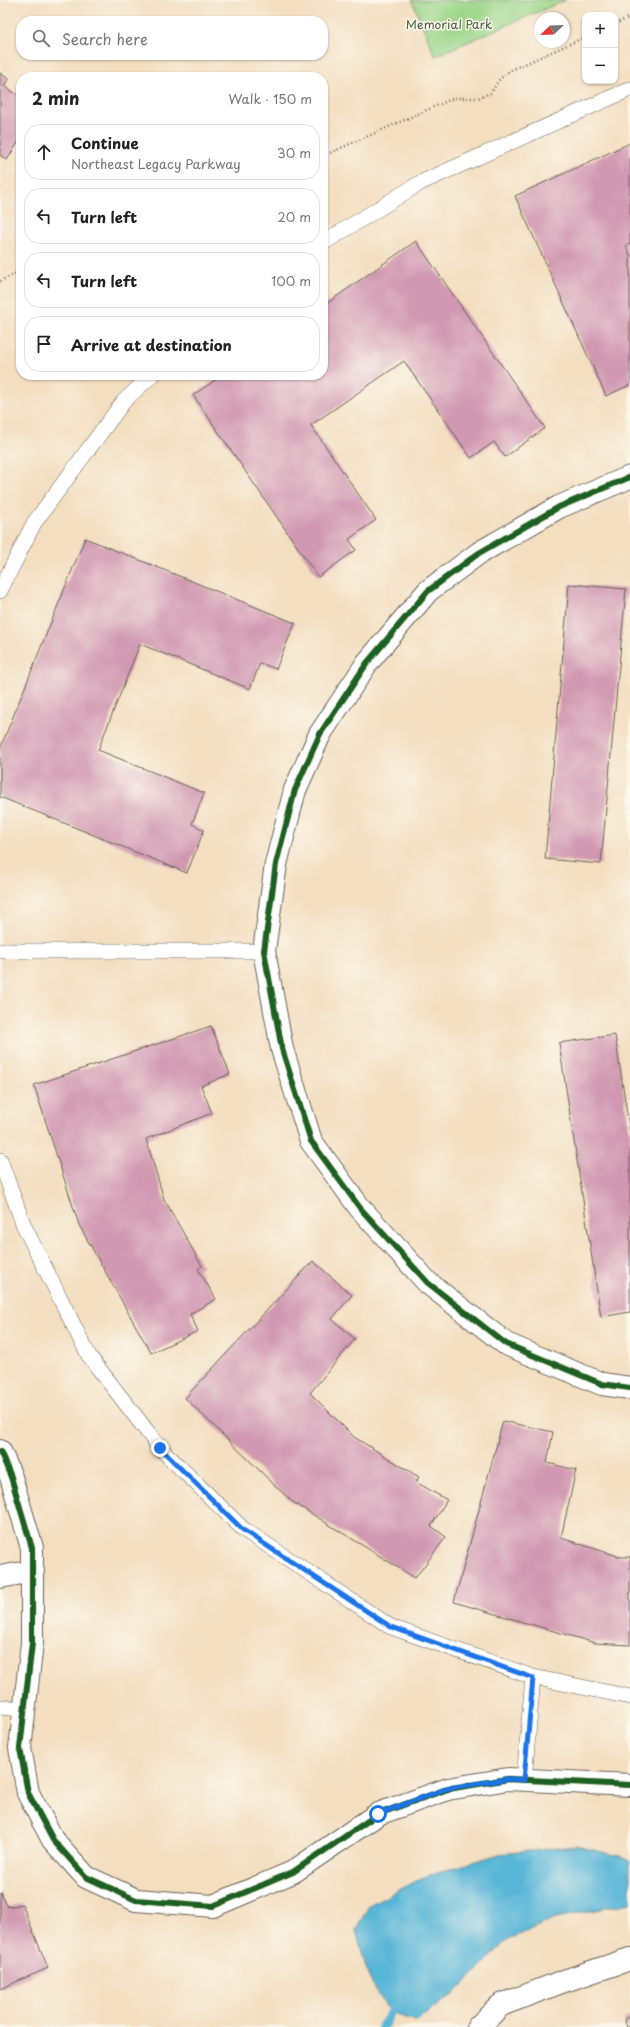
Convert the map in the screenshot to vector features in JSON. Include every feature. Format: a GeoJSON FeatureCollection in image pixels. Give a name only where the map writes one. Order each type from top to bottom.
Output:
{"type":"FeatureCollection","features":[{"type":"Feature","properties":{"kind":"street"},"geometry":{"type":"LineString","coordinates":[[630,477],[559,507],[479,553],[428,591],[368,662],[320,734],[295,790],[276,864],[264,951],[282,1050],[311,1141],[360,1208],[428,1283],[506,1344],[602,1384],[630,1388]]}},
{"type":"Feature","properties":{"kind":"street"},"geometry":{"type":"LineString","coordinates":[[0,1451],[11,1476],[32,1548],[32,1643],[23,1709],[20,1748],[28,1793],[52,1840],[86,1878],[136,1900],[213,1906],[293,1872],[378,1814],[448,1788],[508,1779],[630,1785]]}},
{"type":"Feature","properties":{"kind":"street"},"geometry":{"type":"LineString","coordinates":[[0,1577],[32,1571]]}},
{"type":"Feature","properties":{"kind":"street"},"geometry":{"type":"LineString","coordinates":[[478,2027],[501,2005],[564,1981],[630,1960]]}},
{"type":"Feature","properties":{"kind":"lane"},"geometry":{"type":"LineString","coordinates":[[328,240],[420,183],[630,89]]}},
{"type":"Feature","properties":{"kind":"lane"},"geometry":{"type":"LineString","coordinates":[[0,591],[34,523],[124,401],[147,380]]}},
{"type":"Feature","properties":{"kind":"lane"},"geometry":{"type":"LineString","coordinates":[[0,951],[264,951]]}},
{"type":"Feature","properties":{"kind":"lane"},"geometry":{"type":"LineString","coordinates":[[0,1160],[24,1226],[88,1356],[160,1448],[243,1530],[391,1627],[533,1678],[630,1697]]}},
{"type":"Feature","properties":{"kind":"lane"},"geometry":{"type":"LineString","coordinates":[[524,1780],[533,1678]]}},
{"type":"Feature","properties":{"kind":"lane"},"geometry":{"type":"LineString","coordinates":[[0,1707],[23,1709]]}},
{"type":"Feature","properties":{"kind":"path"},"geometry":{"type":"LineString","coordinates":[[618,23],[630,17]]}},
{"type":"Feature","properties":{"kind":"path"},"geometry":{"type":"LineString","coordinates":[[328,154],[454,98],[478,98],[491,93],[498,80],[509,71],[582,38]]}},
{"type":"Feature","properties":{"kind":"path"},"geometry":{"type":"LineString","coordinates":[[0,281],[16,274]]}},
{"type":"Feature","properties":{"kind":"green space","name":"Memorial Park"},"geometry":{"type":"Polygon","coordinates":[[[412,0],[566,0],[538,12],[534,12],[534,14],[435,56],[412,0]]]}},
{"type":"Feature","properties":{"kind":"water"},"geometry":{"type":"Polygon","coordinates":[[[577,1846],[619,1856],[630,1861],[630,1903],[556,1918],[509,1939],[455,1993],[416,2021],[390,2013],[369,1978],[356,1930],[369,1906],[421,1878],[499,1854],[577,1846]]]}},
{"type":"Feature","properties":{"kind":"building"},"geometry":{"type":"Polygon","coordinates":[[[0,73],[9,79],[4,86],[16,94],[16,146],[7,160],[0,155],[0,73]]]}},
{"type":"Feature","properties":{"kind":"building"},"geometry":{"type":"Polygon","coordinates":[[[630,143],[630,244],[626,246],[630,255],[630,385],[606,396],[515,196],[630,143]]]}},
{"type":"Feature","properties":{"kind":"building"},"geometry":{"type":"Polygon","coordinates":[[[416,241],[545,428],[505,457],[494,442],[471,458],[404,361],[311,425],[376,520],[349,539],[356,550],[318,577],[193,395],[216,380],[328,380],[328,303],[416,241]]]}},
{"type":"Feature","properties":{"kind":"building"},"geometry":{"type":"Polygon","coordinates":[[[85,538],[295,623],[276,669],[260,663],[250,689],[140,644],[98,750],[204,793],[192,824],[204,830],[187,873],[0,797],[0,749],[85,538]]]}},
{"type":"Feature","properties":{"kind":"building"},"geometry":{"type":"Polygon","coordinates":[[[569,584],[626,589],[601,864],[545,859],[569,584]]]}},
{"type":"Feature","properties":{"kind":"building"},"geometry":{"type":"Polygon","coordinates":[[[211,1026],[230,1074],[201,1086],[212,1113],[146,1139],[164,1199],[202,1266],[198,1269],[216,1299],[190,1314],[198,1331],[151,1353],[79,1225],[34,1085],[211,1026]]]}},
{"type":"Feature","properties":{"kind":"building"},"geometry":{"type":"Polygon","coordinates":[[[615,1035],[630,1133],[630,1312],[601,1317],[559,1043],[615,1035]]]}},
{"type":"Feature","properties":{"kind":"building"},"geometry":{"type":"Polygon","coordinates":[[[313,1261],[352,1295],[332,1319],[355,1339],[310,1393],[354,1437],[419,1477],[416,1482],[447,1500],[431,1526],[446,1537],[415,1578],[291,1501],[185,1398],[313,1261]]]}},
{"type":"Feature","properties":{"kind":"building"},"geometry":{"type":"Polygon","coordinates":[[[503,1421],[553,1432],[547,1463],[576,1470],[561,1538],[621,1557],[630,1557],[630,1645],[595,1643],[454,1602],[503,1421]]]}},
{"type":"Feature","properties":{"kind":"building"},"geometry":{"type":"Polygon","coordinates":[[[0,1892],[8,1907],[22,1904],[48,1968],[0,1989],[0,1892]]]}},
{"type":"Feature","properties":{"kind":"building"},"geometry":{"type":"Polygon","coordinates":[[[630,2016],[630,2027],[627,2027],[624,2019],[630,2016]]]}},
{"type":"Feature","properties":{"kind":"waterway"},"geometry":{"type":"LineString","coordinates":[[382,2027],[390,2013]]}},
{"type":"Feature","properties":{"kind":"cycle path"},"geometry":{"type":"LineString","coordinates":[[630,477],[559,507],[479,553],[428,591],[367,663],[320,734],[295,790],[276,864],[264,951],[282,1049],[311,1141],[360,1208],[428,1283],[506,1344],[602,1384],[630,1388]]}},
{"type":"Feature","properties":{"kind":"cycle path"},"geometry":{"type":"LineString","coordinates":[[0,1451],[11,1477],[32,1548],[32,1643],[20,1748],[28,1793],[53,1840],[86,1877],[136,1900],[213,1906],[293,1872],[378,1814],[448,1789],[508,1779],[630,1785]]}},
{"type":"Feature","properties":{"kind":"route"},"geometry":{"type":"LineString","coordinates":[[160,1448],[243,1530],[391,1627],[533,1678],[524,1780],[508,1779],[448,1788],[378,1814]]}}]}
